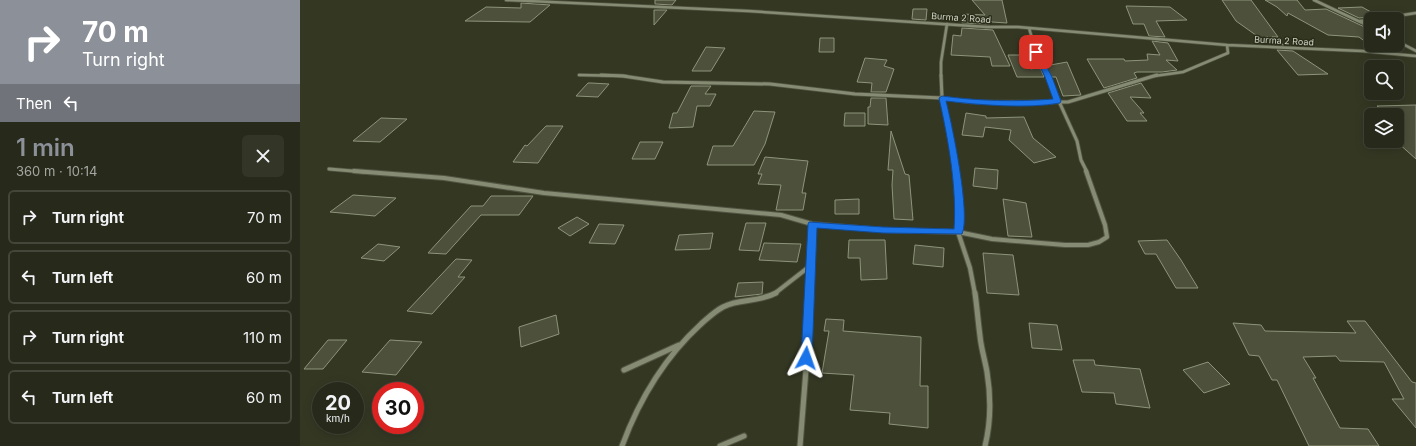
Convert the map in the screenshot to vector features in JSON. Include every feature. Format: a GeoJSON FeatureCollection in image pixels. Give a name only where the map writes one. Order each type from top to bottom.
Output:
{"type":"FeatureCollection","features":[{"type":"Feature","properties":{"kind":"street","name":"Burma 2 Road"},"geometry":{"type":"LineString","coordinates":[[506,0],[694,8],[854,18],[889,22],[1029,28],[1123,34],[1227,45],[1362,51],[1416,56]]}},
{"type":"Feature","properties":{"kind":"street"},"geometry":{"type":"LineString","coordinates":[[1314,0],[1364,23]]}},
{"type":"Feature","properties":{"kind":"street"},"geometry":{"type":"LineString","coordinates":[[1404,15],[1416,13]]}},
{"type":"Feature","properties":{"kind":"street"},"geometry":{"type":"LineString","coordinates":[[1360,21],[1364,21]]}},
{"type":"Feature","properties":{"kind":"street"},"geometry":{"type":"LineString","coordinates":[[947,24],[941,62],[942,98],[948,124],[960,207],[958,232],[970,268],[979,315],[980,336],[987,374],[990,408],[989,430],[985,446]]}},
{"type":"Feature","properties":{"kind":"street"},"geometry":{"type":"LineString","coordinates":[[329,169],[444,178],[544,193],[780,215],[812,224],[883,230],[958,232],[992,239],[1065,245],[1088,245],[1099,242],[1107,237],[1106,225],[1091,181],[1081,160],[1077,141],[1057,101],[1036,52],[1029,28]]}},
{"type":"Feature","properties":{"kind":"street"},"geometry":{"type":"LineString","coordinates":[[579,75],[623,76],[663,82],[770,84],[862,94],[942,98],[970,102],[1068,102],[1162,74],[1183,72],[1228,54],[1227,45]]}},
{"type":"Feature","properties":{"kind":"street"},"geometry":{"type":"LineString","coordinates":[[1404,45],[1416,51]]}},
{"type":"Feature","properties":{"kind":"street"},"geometry":{"type":"LineString","coordinates":[[800,446],[808,344],[812,224]]}},
{"type":"Feature","properties":{"kind":"street"},"geometry":{"type":"LineString","coordinates":[[622,446],[643,397],[679,345],[693,330],[724,305],[737,301],[762,299],[787,285],[810,266]]}},
{"type":"Feature","properties":{"kind":"street"},"geometry":{"type":"LineString","coordinates":[[624,370],[679,345]]}},
{"type":"Feature","properties":{"kind":"street"},"geometry":{"type":"LineString","coordinates":[[720,446],[744,436]]}},
{"type":"Feature","properties":{"kind":"building"},"geometry":{"type":"Polygon","coordinates":[[[655,0],[676,0],[672,5],[655,4],[655,0]]]}},
{"type":"Feature","properties":{"kind":"building"},"geometry":{"type":"Polygon","coordinates":[[[972,0],[1002,0],[1007,23],[992,22],[987,17],[990,24],[962,23],[962,14],[985,15],[972,0]]]}},
{"type":"Feature","properties":{"kind":"building"},"geometry":{"type":"Polygon","coordinates":[[[1222,0],[1251,0],[1278,37],[1272,37],[1284,45],[1273,44],[1268,37],[1260,38],[1236,21],[1222,0]]]}},
{"type":"Feature","properties":{"kind":"building"},"geometry":{"type":"Polygon","coordinates":[[[1265,0],[1297,0],[1305,10],[1326,9],[1364,27],[1364,41],[1359,37],[1328,35],[1288,13],[1287,16],[1277,7],[1265,0]]]}},
{"type":"Feature","properties":{"kind":"building"},"geometry":{"type":"Polygon","coordinates":[[[521,3],[550,5],[530,22],[465,21],[486,7],[521,8],[521,3]]]}},
{"type":"Feature","properties":{"kind":"building"},"geometry":{"type":"Polygon","coordinates":[[[1126,6],[1170,7],[1187,20],[1156,21],[1165,37],[1149,36],[1144,24],[1133,24],[1126,6]]]}},
{"type":"Feature","properties":{"kind":"building"},"geometry":{"type":"Polygon","coordinates":[[[1362,7],[1371,12],[1364,12],[1364,18],[1359,18],[1338,8],[1362,7]]]}},
{"type":"Feature","properties":{"kind":"building"},"geometry":{"type":"Polygon","coordinates":[[[913,9],[927,9],[926,20],[912,19],[913,9]]]}},
{"type":"Feature","properties":{"kind":"building"},"geometry":{"type":"Polygon","coordinates":[[[654,10],[667,10],[654,25],[654,10]]]}},
{"type":"Feature","properties":{"kind":"building"},"geometry":{"type":"Polygon","coordinates":[[[962,28],[993,30],[1010,66],[992,66],[990,57],[951,55],[953,35],[961,36],[962,28]]]}},
{"type":"Feature","properties":{"kind":"building"},"geometry":{"type":"Polygon","coordinates":[[[820,38],[834,38],[834,52],[819,52],[820,38]]]}},
{"type":"Feature","properties":{"kind":"building"},"geometry":{"type":"Polygon","coordinates":[[[1152,41],[1168,43],[1178,61],[1166,60],[1177,70],[1162,72],[1137,72],[1134,73],[1137,78],[1104,88],[1087,59],[1124,59],[1125,61],[1148,60],[1147,54],[1160,55],[1152,41]]]}},
{"type":"Feature","properties":{"kind":"building"},"geometry":{"type":"Polygon","coordinates":[[[706,47],[725,48],[711,71],[692,71],[706,47]]]}},
{"type":"Feature","properties":{"kind":"building"},"geometry":{"type":"Polygon","coordinates":[[[1277,50],[1293,51],[1328,74],[1298,75],[1277,50]]]}},
{"type":"Feature","properties":{"kind":"building"},"geometry":{"type":"Polygon","coordinates":[[[1008,55],[1028,55],[1031,69],[1040,67],[1044,77],[1017,77],[1008,55]]]}},
{"type":"Feature","properties":{"kind":"building"},"geometry":{"type":"Polygon","coordinates":[[[865,58],[887,60],[884,66],[894,69],[886,92],[871,92],[872,83],[857,82],[865,58]]]}},
{"type":"Feature","properties":{"kind":"building"},"geometry":{"type":"Polygon","coordinates":[[[1067,62],[1081,95],[1063,96],[1056,77],[1051,77],[1045,66],[1067,62]]]}},
{"type":"Feature","properties":{"kind":"building"},"geometry":{"type":"Polygon","coordinates":[[[588,83],[609,84],[598,97],[576,96],[588,83]]]}},
{"type":"Feature","properties":{"kind":"building"},"geometry":{"type":"Polygon","coordinates":[[[1141,83],[1151,98],[1130,97],[1144,113],[1140,113],[1147,121],[1127,121],[1108,93],[1141,83]]]}},
{"type":"Feature","properties":{"kind":"building"},"geometry":{"type":"Polygon","coordinates":[[[691,86],[711,86],[705,94],[716,94],[710,106],[697,106],[693,127],[669,128],[673,113],[677,113],[691,86]]]}},
{"type":"Feature","properties":{"kind":"building"},"geometry":{"type":"Polygon","coordinates":[[[871,98],[886,98],[888,125],[868,124],[868,107],[870,107],[871,98]]]}},
{"type":"Feature","properties":{"kind":"building"},"geometry":{"type":"Polygon","coordinates":[[[1416,105],[1416,159],[1404,148],[1404,108],[1380,108],[1377,106],[1416,105]]]}},
{"type":"Feature","properties":{"kind":"building"},"geometry":{"type":"Polygon","coordinates":[[[754,111],[775,112],[765,144],[754,165],[707,165],[713,146],[733,146],[754,111]]]}},
{"type":"Feature","properties":{"kind":"building"},"geometry":{"type":"Polygon","coordinates":[[[845,113],[865,113],[865,126],[844,126],[845,113]]]}},
{"type":"Feature","properties":{"kind":"building"},"geometry":{"type":"Polygon","coordinates":[[[966,113],[986,116],[986,118],[1024,117],[1033,138],[1056,157],[1034,163],[1009,140],[1011,130],[985,127],[983,137],[962,135],[966,113]]]}},
{"type":"Feature","properties":{"kind":"building"},"geometry":{"type":"Polygon","coordinates":[[[381,118],[407,119],[380,142],[353,141],[381,118]]]}},
{"type":"Feature","properties":{"kind":"building"},"geometry":{"type":"Polygon","coordinates":[[[546,126],[563,126],[538,163],[513,162],[525,145],[527,146],[546,126]]]}},
{"type":"Feature","properties":{"kind":"building"},"geometry":{"type":"Polygon","coordinates":[[[891,131],[905,174],[909,175],[913,220],[894,219],[892,185],[893,170],[888,170],[891,131]]]}},
{"type":"Feature","properties":{"kind":"building"},"geometry":{"type":"Polygon","coordinates":[[[640,142],[663,142],[655,159],[632,159],[640,142]]]}},
{"type":"Feature","properties":{"kind":"building"},"geometry":{"type":"Polygon","coordinates":[[[765,157],[808,161],[802,193],[806,193],[803,210],[776,210],[781,185],[758,184],[762,174],[758,174],[765,157]]]}},
{"type":"Feature","properties":{"kind":"building"},"geometry":{"type":"Polygon","coordinates":[[[975,168],[998,170],[997,189],[973,186],[975,168]]]}},
{"type":"Feature","properties":{"kind":"building"},"geometry":{"type":"Polygon","coordinates":[[[353,195],[396,198],[375,216],[330,212],[353,195]]]}},
{"type":"Feature","properties":{"kind":"building"},"geometry":{"type":"Polygon","coordinates":[[[491,196],[533,196],[519,215],[481,215],[446,254],[428,253],[471,206],[483,206],[491,196]]]}},
{"type":"Feature","properties":{"kind":"building"},"geometry":{"type":"Polygon","coordinates":[[[859,199],[859,214],[835,214],[835,200],[859,199]]]}},
{"type":"Feature","properties":{"kind":"building"},"geometry":{"type":"Polygon","coordinates":[[[1003,199],[1026,203],[1032,237],[1008,236],[1003,199]]]}},
{"type":"Feature","properties":{"kind":"building"},"geometry":{"type":"Polygon","coordinates":[[[577,217],[589,224],[570,236],[558,228],[577,217]]]}},
{"type":"Feature","properties":{"kind":"building"},"geometry":{"type":"Polygon","coordinates":[[[746,223],[766,223],[759,251],[739,250],[746,223]]]}},
{"type":"Feature","properties":{"kind":"building"},"geometry":{"type":"Polygon","coordinates":[[[599,224],[624,225],[615,244],[589,243],[599,224]]]}},
{"type":"Feature","properties":{"kind":"building"},"geometry":{"type":"Polygon","coordinates":[[[713,233],[710,249],[675,250],[679,235],[713,233]]]}},
{"type":"Feature","properties":{"kind":"building"},"geometry":{"type":"Polygon","coordinates":[[[849,240],[885,240],[887,279],[861,280],[860,258],[848,258],[849,240]]]}},
{"type":"Feature","properties":{"kind":"building"},"geometry":{"type":"Polygon","coordinates":[[[1167,240],[1198,288],[1176,288],[1156,254],[1145,254],[1138,241],[1167,240]]]}},
{"type":"Feature","properties":{"kind":"building"},"geometry":{"type":"Polygon","coordinates":[[[764,243],[801,244],[797,262],[759,260],[764,243]]]}},
{"type":"Feature","properties":{"kind":"building"},"geometry":{"type":"Polygon","coordinates":[[[378,244],[400,247],[384,261],[361,258],[378,244]]]}},
{"type":"Feature","properties":{"kind":"building"},"geometry":{"type":"Polygon","coordinates":[[[915,245],[944,248],[943,267],[913,264],[915,245]]]}},
{"type":"Feature","properties":{"kind":"building"},"geometry":{"type":"Polygon","coordinates":[[[983,253],[1013,255],[1019,295],[987,293],[983,253]]]}},
{"type":"Feature","properties":{"kind":"building"},"geometry":{"type":"Polygon","coordinates":[[[456,259],[472,260],[458,277],[465,277],[432,314],[407,311],[456,259]]]}},
{"type":"Feature","properties":{"kind":"building"},"geometry":{"type":"Polygon","coordinates":[[[763,282],[762,294],[735,297],[738,283],[763,282]]]}},
{"type":"Feature","properties":{"kind":"building"},"geometry":{"type":"Polygon","coordinates":[[[556,315],[559,334],[521,347],[519,327],[556,315]]]}},
{"type":"Feature","properties":{"kind":"building"},"geometry":{"type":"Polygon","coordinates":[[[826,319],[844,320],[843,331],[921,337],[920,386],[928,386],[928,428],[889,424],[890,413],[850,410],[854,375],[822,373],[829,331],[824,331],[826,319]]]}},
{"type":"Feature","properties":{"kind":"building"},"geometry":{"type":"Polygon","coordinates":[[[1347,321],[1365,321],[1412,382],[1416,383],[1416,428],[1392,399],[1404,399],[1384,362],[1340,361],[1336,356],[1303,357],[1316,378],[1313,378],[1340,428],[1368,429],[1379,446],[1309,446],[1277,380],[1272,380],[1259,356],[1249,355],[1233,323],[1261,325],[1265,331],[1356,333],[1347,321]]]}},
{"type":"Feature","properties":{"kind":"building"},"geometry":{"type":"Polygon","coordinates":[[[1029,323],[1057,325],[1062,350],[1032,348],[1029,323]]]}},
{"type":"Feature","properties":{"kind":"building"},"geometry":{"type":"Polygon","coordinates":[[[328,340],[347,340],[323,369],[304,369],[328,340]]]}},
{"type":"Feature","properties":{"kind":"building"},"geometry":{"type":"Polygon","coordinates":[[[390,340],[422,342],[396,375],[362,372],[390,340]]]}},
{"type":"Feature","properties":{"kind":"building"},"geometry":{"type":"Polygon","coordinates":[[[1073,360],[1094,360],[1095,365],[1140,369],[1150,408],[1116,404],[1114,393],[1082,392],[1073,360]]]}},
{"type":"Feature","properties":{"kind":"building"},"geometry":{"type":"Polygon","coordinates":[[[1208,362],[1230,384],[1204,393],[1183,370],[1208,362]]]}},
{"type":"Feature","properties":{"kind":"route"},"geometry":{"type":"LineString","coordinates":[[806,358],[808,344],[812,224],[883,230],[958,232],[960,207],[948,124],[942,98],[970,102],[1025,103],[1057,101],[1036,52]]}}]}
